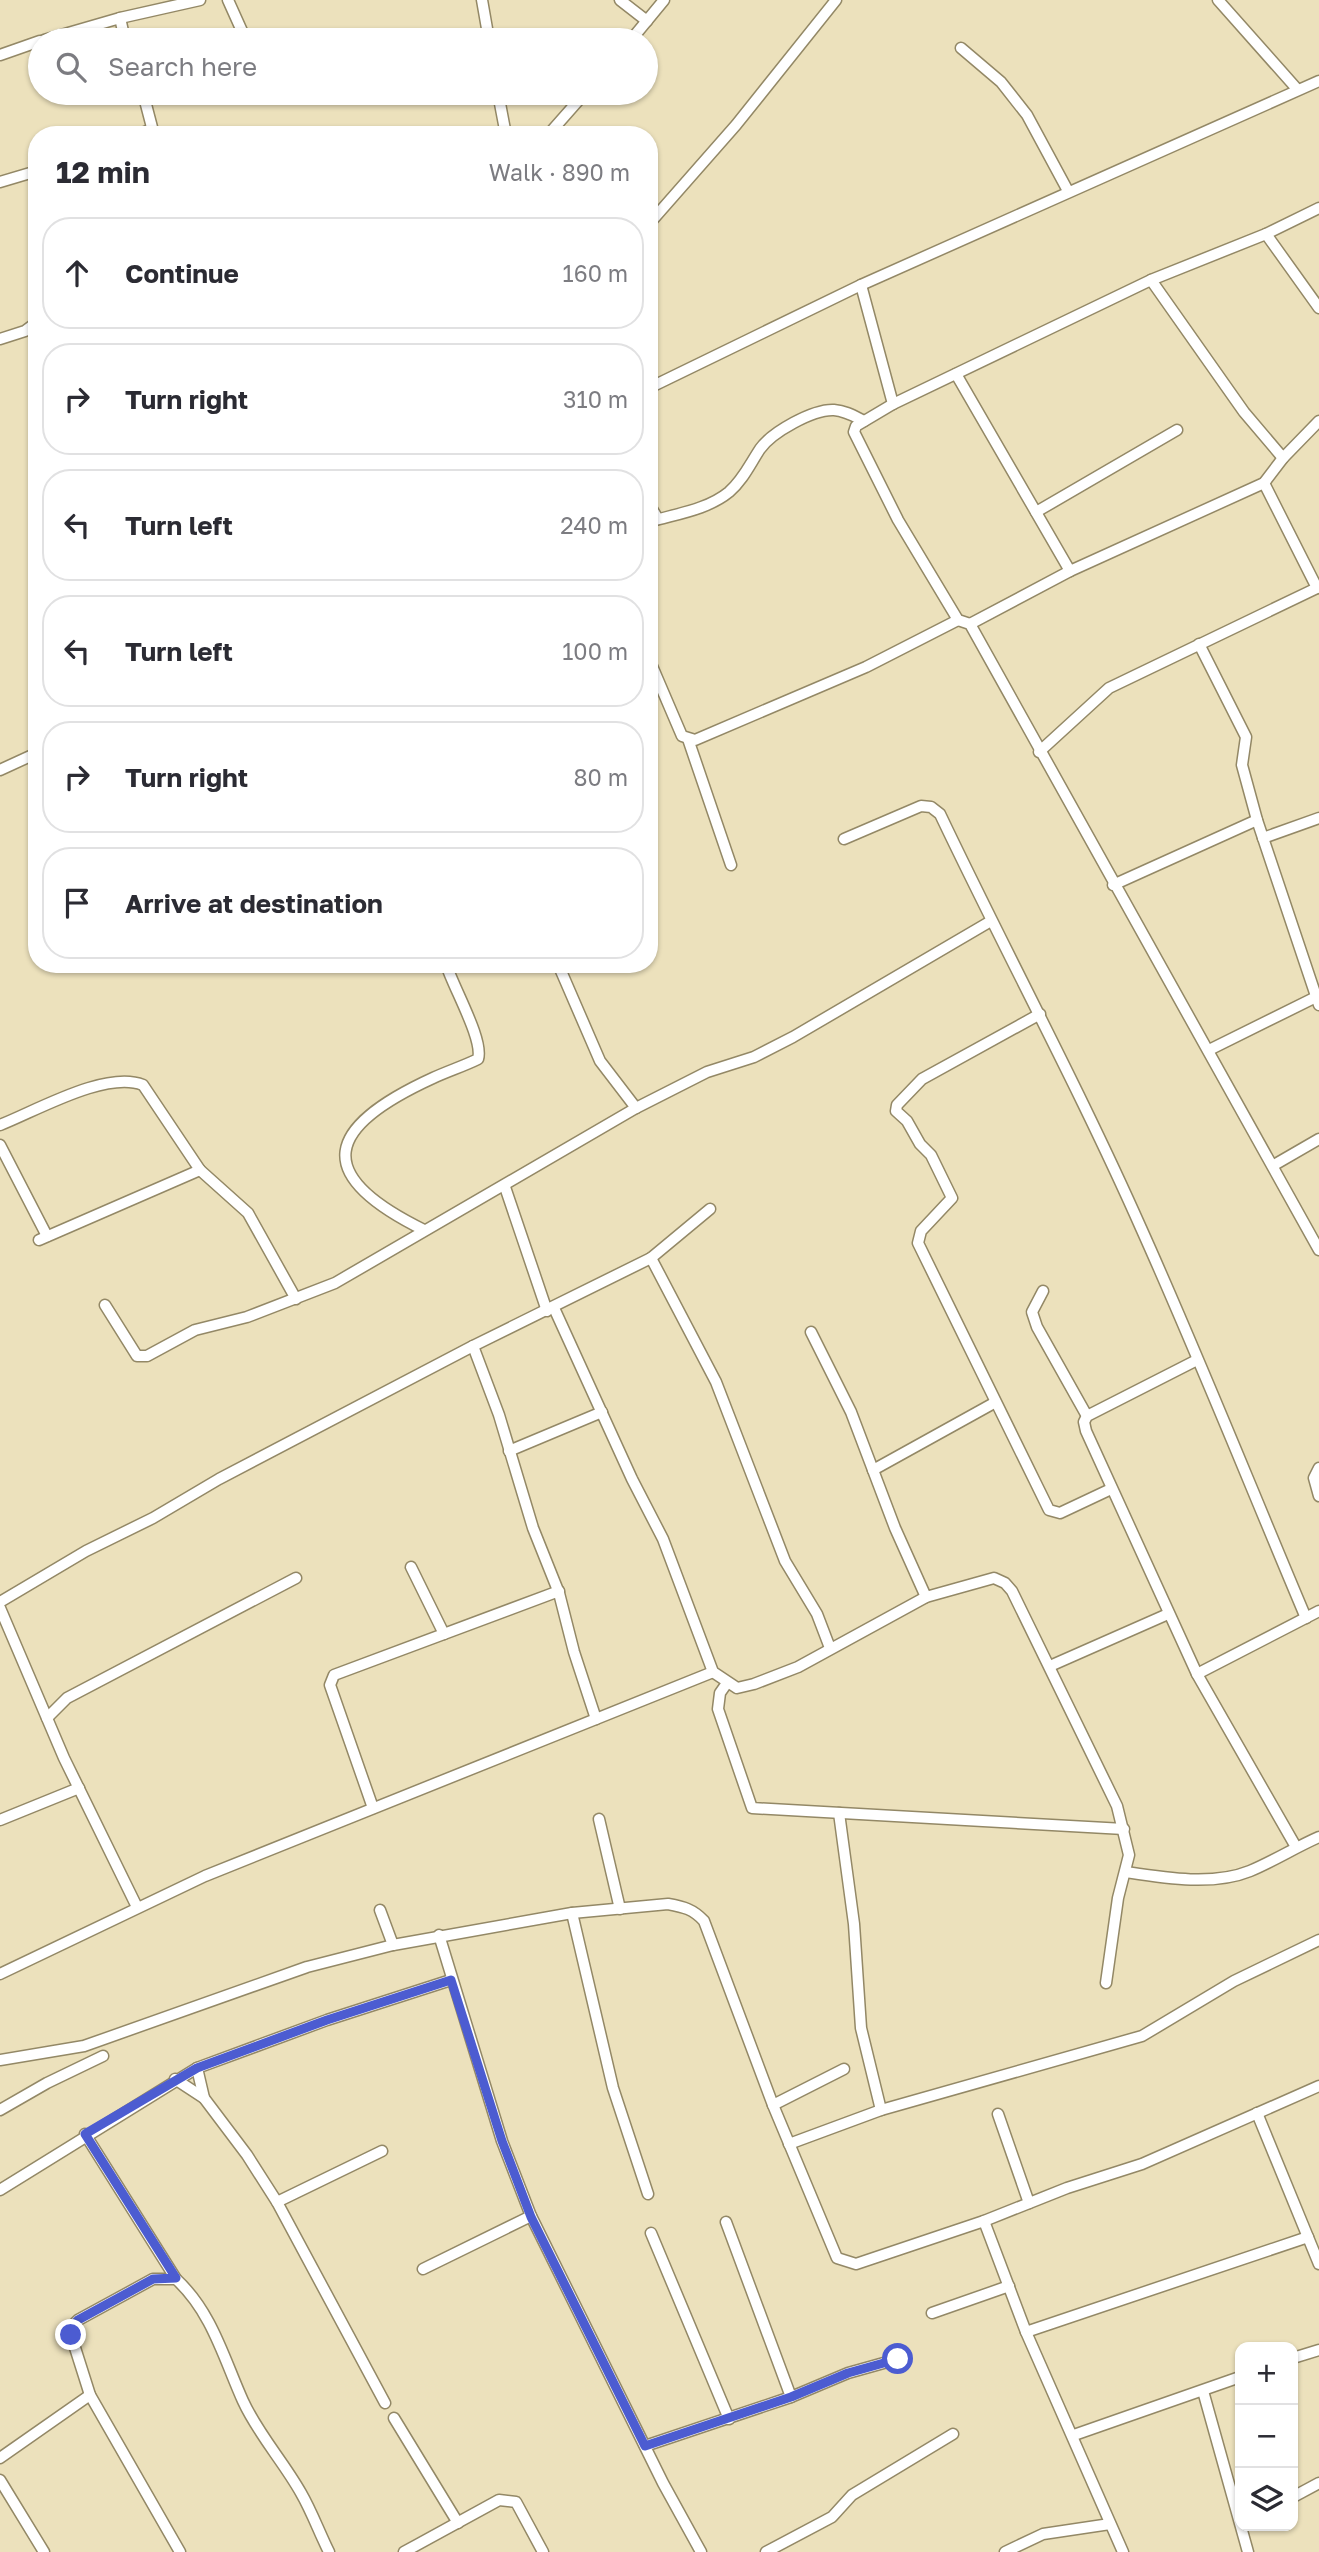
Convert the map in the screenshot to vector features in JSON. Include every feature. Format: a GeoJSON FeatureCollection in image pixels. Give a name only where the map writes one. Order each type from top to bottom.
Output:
{"type":"FeatureCollection","features":[{"type":"Feature","properties":{"kind":"street"},"geometry":{"type":"LineString","coordinates":[[86,28],[200,0]]}},
{"type":"Feature","properties":{"kind":"street"},"geometry":{"type":"LineString","coordinates":[[228,0],[241,28]]}},
{"type":"Feature","properties":{"kind":"street"},"geometry":{"type":"LineString","coordinates":[[482,0],[487,28]]}},
{"type":"Feature","properties":{"kind":"street"},"geometry":{"type":"LineString","coordinates":[[620,0],[647,21]]}},
{"type":"Feature","properties":{"kind":"street"},"geometry":{"type":"LineString","coordinates":[[641,28],[664,0]]}},
{"type":"Feature","properties":{"kind":"street"},"geometry":{"type":"LineString","coordinates":[[658,214],[736,125],[836,0]]}},
{"type":"Feature","properties":{"kind":"street"},"geometry":{"type":"LineString","coordinates":[[1218,0],[1297,89]]}},
{"type":"Feature","properties":{"kind":"street"},"geometry":{"type":"LineString","coordinates":[[120,18],[122,28]]}},
{"type":"Feature","properties":{"kind":"street"},"geometry":{"type":"LineString","coordinates":[[0,55],[28,46]]}},
{"type":"Feature","properties":{"kind":"street"},"geometry":{"type":"LineString","coordinates":[[961,48],[1002,82],[1027,114],[1068,191]]}},
{"type":"Feature","properties":{"kind":"street"},"geometry":{"type":"LineString","coordinates":[[658,384],[861,285],[1319,81]]}},
{"type":"Feature","properties":{"kind":"street"},"geometry":{"type":"LineString","coordinates":[[145,105],[151,126]]}},
{"type":"Feature","properties":{"kind":"street"},"geometry":{"type":"LineString","coordinates":[[500,105],[504,126]]}},
{"type":"Feature","properties":{"kind":"street"},"geometry":{"type":"LineString","coordinates":[[556,126],[574,105]]}},
{"type":"Feature","properties":{"kind":"street"},"geometry":{"type":"LineString","coordinates":[[0,182],[28,174]]}},
{"type":"Feature","properties":{"kind":"street"},"geometry":{"type":"LineString","coordinates":[[1319,208],[1266,234],[1151,280],[893,404],[856,426],[856,439],[898,520],[958,620],[971,624],[1039,752],[1209,1049],[1319,1250]]}},
{"type":"Feature","properties":{"kind":"street"},"geometry":{"type":"LineString","coordinates":[[1266,234],[1319,308]]}},
{"type":"Feature","properties":{"kind":"street"},"geometry":{"type":"LineString","coordinates":[[1151,280],[1244,412],[1283,458]]}},
{"type":"Feature","properties":{"kind":"street"},"geometry":{"type":"LineString","coordinates":[[861,285],[893,404]]}},
{"type":"Feature","properties":{"kind":"street"},"geometry":{"type":"LineString","coordinates":[[0,340],[28,329]]}},
{"type":"Feature","properties":{"kind":"street"},"geometry":{"type":"LineString","coordinates":[[956,374],[1070,571]]}},
{"type":"Feature","properties":{"kind":"street"},"geometry":{"type":"LineString","coordinates":[[658,520],[705,506],[729,492],[747,472],[761,448],[786,427],[830,410],[845,411],[864,421]]}},
{"type":"Feature","properties":{"kind":"street"},"geometry":{"type":"LineString","coordinates":[[971,624],[1070,571],[1264,483],[1283,458],[1319,421]]}},
{"type":"Feature","properties":{"kind":"street"},"geometry":{"type":"LineString","coordinates":[[1036,512],[1177,430]]}},
{"type":"Feature","properties":{"kind":"street"},"geometry":{"type":"LineString","coordinates":[[1039,752],[1109,688],[1318,588],[1264,483]]}},
{"type":"Feature","properties":{"kind":"street"},"geometry":{"type":"LineString","coordinates":[[658,680],[682,736],[695,740],[866,667],[958,620]]}},
{"type":"Feature","properties":{"kind":"street"},"geometry":{"type":"LineString","coordinates":[[1199,644],[1243,729],[1246,744],[1242,765],[1257,820],[1317,1001],[1209,1049]]}},
{"type":"Feature","properties":{"kind":"street"},"geometry":{"type":"LineString","coordinates":[[688,740],[731,865]]}},
{"type":"Feature","properties":{"kind":"street"},"geometry":{"type":"LineString","coordinates":[[0,771],[28,757]]}},
{"type":"Feature","properties":{"kind":"street"},"geometry":{"type":"LineString","coordinates":[[844,839],[921,806],[931,807],[940,814],[991,921],[1040,1014],[1141,1228],[1306,1618]]}},
{"type":"Feature","properties":{"kind":"street"},"geometry":{"type":"LineString","coordinates":[[1263,838],[1319,818]]}},
{"type":"Feature","properties":{"kind":"street"},"geometry":{"type":"LineString","coordinates":[[1113,885],[1257,820]]}},
{"type":"Feature","properties":{"kind":"street"},"geometry":{"type":"LineString","coordinates":[[105,1305],[137,1356],[147,1356],[195,1330],[247,1317],[335,1283],[636,1108],[707,1072],[754,1057],[793,1037],[991,921]]}},
{"type":"Feature","properties":{"kind":"street"},"geometry":{"type":"LineString","coordinates":[[424,1230],[373,1202],[355,1183],[345,1167],[345,1152],[352,1132],[387,1102],[478,1059],[479,1043],[453,990],[448,973]]}},
{"type":"Feature","properties":{"kind":"street"},"geometry":{"type":"LineString","coordinates":[[562,973],[600,1061],[636,1108]]}},
{"type":"Feature","properties":{"kind":"street"},"geometry":{"type":"LineString","coordinates":[[1040,1014],[922,1079],[897,1105],[896,1111],[907,1121],[920,1144],[931,1155],[951,1198],[921,1231],[918,1243],[994,1403],[1052,1513],[1060,1513],[1111,1489]]}},
{"type":"Feature","properties":{"kind":"street"},"geometry":{"type":"LineString","coordinates":[[0,1125],[88,1089],[132,1080],[142,1085],[200,1170],[248,1213],[296,1299]]}},
{"type":"Feature","properties":{"kind":"street"},"geometry":{"type":"LineString","coordinates":[[1274,1166],[1319,1139]]}},
{"type":"Feature","properties":{"kind":"street"},"geometry":{"type":"LineString","coordinates":[[0,1145],[43,1238],[200,1170]]}},
{"type":"Feature","properties":{"kind":"street"},"geometry":{"type":"LineString","coordinates":[[505,1186],[550,1309],[663,1539],[694,1628],[713,1672],[737,1688],[754,1684],[798,1667],[926,1597],[976,1581],[994,1578],[1005,1583],[1050,1666],[1117,1806],[1124,1829],[1129,1855],[1118,1898],[1106,1983]]}},
{"type":"Feature","properties":{"kind":"street"},"geometry":{"type":"LineString","coordinates":[[137,1906],[47,1718],[0,1605],[86,1551],[153,1518],[219,1479],[474,1346],[652,1258],[710,1209]]}},
{"type":"Feature","properties":{"kind":"street"},"geometry":{"type":"LineString","coordinates":[[652,1258],[716,1382],[785,1561],[817,1614],[830,1648]]}},
{"type":"Feature","properties":{"kind":"street"},"geometry":{"type":"LineString","coordinates":[[1043,1291],[1032,1312],[1037,1327],[1087,1416]]}},
{"type":"Feature","properties":{"kind":"street"},"geometry":{"type":"LineString","coordinates":[[811,1332],[852,1412],[895,1528],[926,1597]]}},
{"type":"Feature","properties":{"kind":"street"},"geometry":{"type":"LineString","coordinates":[[474,1346],[533,1528],[559,1591],[596,1719]]}},
{"type":"Feature","properties":{"kind":"street"},"geometry":{"type":"LineString","coordinates":[[1197,1360],[1087,1416],[1084,1422],[1111,1489],[1197,1674],[1296,1847]]}},
{"type":"Feature","properties":{"kind":"street"},"geometry":{"type":"LineString","coordinates":[[873,1470],[994,1403]]}},
{"type":"Feature","properties":{"kind":"street"},"geometry":{"type":"LineString","coordinates":[[509,1451],[602,1412]]}},
{"type":"Feature","properties":{"kind":"street"},"geometry":{"type":"LineString","coordinates":[[1319,1468],[1314,1478],[1319,1496]]}},
{"type":"Feature","properties":{"kind":"street"},"geometry":{"type":"LineString","coordinates":[[411,1567],[444,1634]]}},
{"type":"Feature","properties":{"kind":"street"},"geometry":{"type":"LineString","coordinates":[[47,1718],[67,1698],[296,1578]]}},
{"type":"Feature","properties":{"kind":"street"},"geometry":{"type":"LineString","coordinates":[[373,1808],[330,1680],[334,1675],[559,1591]]}},
{"type":"Feature","properties":{"kind":"street"},"geometry":{"type":"LineString","coordinates":[[1197,1674],[1319,1611]]}},
{"type":"Feature","properties":{"kind":"street"},"geometry":{"type":"LineString","coordinates":[[1050,1666],[1168,1614]]}},
{"type":"Feature","properties":{"kind":"street"},"geometry":{"type":"LineString","coordinates":[[0,1974],[137,1906],[713,1672]]}},
{"type":"Feature","properties":{"kind":"street"},"geometry":{"type":"LineString","coordinates":[[727,1683],[720,1693],[718,1709],[751,1808],[1124,1829]]}},
{"type":"Feature","properties":{"kind":"street"},"geometry":{"type":"LineString","coordinates":[[0,1820],[79,1788]]}},
{"type":"Feature","properties":{"kind":"street"},"geometry":{"type":"LineString","coordinates":[[839,1813],[854,1924],[861,2028],[881,2110]]}},
{"type":"Feature","properties":{"kind":"street"},"geometry":{"type":"LineString","coordinates":[[599,1819],[620,1909]]}},
{"type":"Feature","properties":{"kind":"street"},"geometry":{"type":"LineString","coordinates":[[1126,1872],[1191,1879],[1231,1876],[1250,1871],[1319,1837]]}},
{"type":"Feature","properties":{"kind":"street"},"geometry":{"type":"LineString","coordinates":[[0,2060],[84,2046],[307,1966],[439,1935],[572,1913],[668,1904],[694,1910],[704,1921],[773,2105],[837,2258],[856,2264],[1142,2164],[1319,2086]]}},
{"type":"Feature","properties":{"kind":"street"},"geometry":{"type":"LineString","coordinates":[[380,1910],[393,1945]]}},
{"type":"Feature","properties":{"kind":"street"},"geometry":{"type":"LineString","coordinates":[[572,1913],[613,2088],[648,2194]]}},
{"type":"Feature","properties":{"kind":"street"},"geometry":{"type":"LineString","coordinates":[[439,1935],[502,2141],[531,2217],[701,2552]]}},
{"type":"Feature","properties":{"kind":"street"},"geometry":{"type":"LineString","coordinates":[[789,2144],[881,2110],[1142,2036],[1234,1981],[1319,1940]]}},
{"type":"Feature","properties":{"kind":"street"},"geometry":{"type":"LineString","coordinates":[[0,2189],[85,2134],[197,2068],[327,2020],[451,1980]]}},
{"type":"Feature","properties":{"kind":"street"},"geometry":{"type":"LineString","coordinates":[[0,2110],[103,2056]]}},
{"type":"Feature","properties":{"kind":"street"},"geometry":{"type":"LineString","coordinates":[[197,2068],[204,2098]]}},
{"type":"Feature","properties":{"kind":"street"},"geometry":{"type":"LineString","coordinates":[[773,2105],[844,2069]]}},
{"type":"Feature","properties":{"kind":"street"},"geometry":{"type":"LineString","coordinates":[[175,2079],[204,2098],[247,2155],[277,2202],[384,2403]]}},
{"type":"Feature","properties":{"kind":"street"},"geometry":{"type":"LineString","coordinates":[[1257,2113],[1319,2264]]}},
{"type":"Feature","properties":{"kind":"street"},"geometry":{"type":"LineString","coordinates":[[998,2114],[1029,2203]]}},
{"type":"Feature","properties":{"kind":"street"},"geometry":{"type":"LineString","coordinates":[[85,2134],[219,2341],[243,2400],[268,2445],[302,2494],[328,2552]]}},
{"type":"Feature","properties":{"kind":"street"},"geometry":{"type":"LineString","coordinates":[[277,2202],[382,2151]]}},
{"type":"Feature","properties":{"kind":"street"},"geometry":{"type":"LineString","coordinates":[[423,2269],[531,2217]]}},
{"type":"Feature","properties":{"kind":"street"},"geometry":{"type":"LineString","coordinates":[[984,2221],[1026,2332],[1074,2435],[1123,2552]]}},
{"type":"Feature","properties":{"kind":"street"},"geometry":{"type":"LineString","coordinates":[[726,2222],[791,2397]]}},
{"type":"Feature","properties":{"kind":"street"},"geometry":{"type":"LineString","coordinates":[[651,2233],[729,2419]]}},
{"type":"Feature","properties":{"kind":"street"},"geometry":{"type":"LineString","coordinates":[[1026,2332],[1308,2237]]}},
{"type":"Feature","properties":{"kind":"street"},"geometry":{"type":"LineString","coordinates":[[176,2278],[153,2279],[72,2326],[71,2335],[90,2395],[180,2552]]}},
{"type":"Feature","properties":{"kind":"street"},"geometry":{"type":"LineString","coordinates":[[932,2313],[1009,2287]]}},
{"type":"Feature","properties":{"kind":"street"},"geometry":{"type":"LineString","coordinates":[[1298,2356],[1319,2350]]}},
{"type":"Feature","properties":{"kind":"street"},"geometry":{"type":"LineString","coordinates":[[645,2446],[791,2397],[848,2373],[898,2359]]}},
{"type":"Feature","properties":{"kind":"street"},"geometry":{"type":"LineString","coordinates":[[1074,2435],[1235,2379]]}},
{"type":"Feature","properties":{"kind":"street"},"geometry":{"type":"LineString","coordinates":[[1203,2391],[1235,2506]]}},
{"type":"Feature","properties":{"kind":"street"},"geometry":{"type":"LineString","coordinates":[[0,2458],[90,2395]]}},
{"type":"Feature","properties":{"kind":"street"},"geometry":{"type":"LineString","coordinates":[[394,2418],[458,2522]]}},
{"type":"Feature","properties":{"kind":"street"},"geometry":{"type":"LineString","coordinates":[[766,2552],[832,2517],[852,2496],[953,2434]]}},
{"type":"Feature","properties":{"kind":"street"},"geometry":{"type":"LineString","coordinates":[[0,2480],[44,2552]]}},
{"type":"Feature","properties":{"kind":"street"},"geometry":{"type":"LineString","coordinates":[[1298,2494],[1319,2483]]}},
{"type":"Feature","properties":{"kind":"street"},"geometry":{"type":"LineString","coordinates":[[404,2552],[499,2501],[516,2502],[543,2552]]}},
{"type":"Feature","properties":{"kind":"street"},"geometry":{"type":"LineString","coordinates":[[1005,2552],[1043,2534],[1110,2524]]}},
{"type":"Feature","properties":{"kind":"street"},"geometry":{"type":"LineString","coordinates":[[1242,2531],[1248,2552]]}},
{"type":"Feature","properties":{"kind":"route"},"geometry":{"type":"LineString","coordinates":[[71,2335],[72,2326],[78,2320],[153,2279],[176,2278],[85,2134],[197,2068],[327,2020],[451,1980],[502,2141],[531,2217],[645,2446],[791,2397],[848,2373],[898,2359]]}}]}
